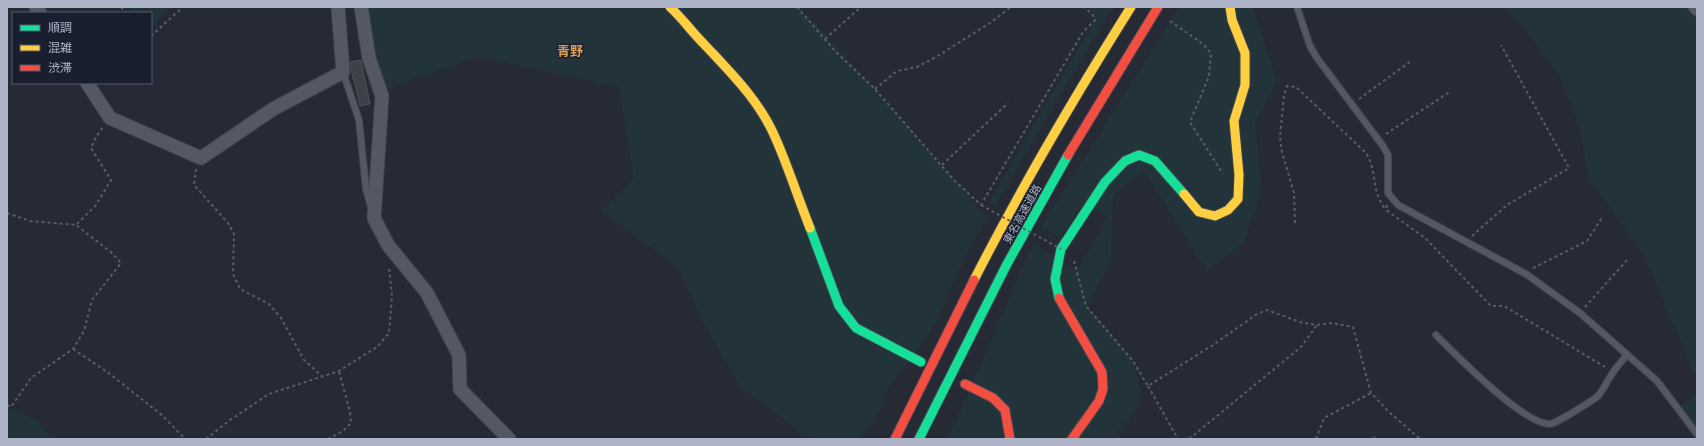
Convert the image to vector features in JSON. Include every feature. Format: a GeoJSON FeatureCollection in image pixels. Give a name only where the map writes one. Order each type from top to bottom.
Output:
{"type":"FeatureCollection","features":[{"type":"Feature","properties":{"kind":"main road"},"geometry":{"type":"LineString","coordinates":[[670,7],[686,22],[701,41],[742,83],[757,104],[775,136],[839,306],[856,328],[921,362]]}},
{"type":"Feature","properties":{"kind":"main road","name":"東名高速道路"},"geometry":{"type":"LineString","coordinates":[[895,439],[988,252],[1049,140],[1131,7]]}},
{"type":"Feature","properties":{"kind":"main road","name":"東名高速道路"},"geometry":{"type":"LineString","coordinates":[[920,439],[1007,264],[1071,150],[1158,7]]}},
{"type":"Feature","properties":{"kind":"main road"},"geometry":{"type":"LineString","coordinates":[[1072,439],[1099,401],[1104,388],[1102,372],[1059,300],[1055,278],[1063,251],[1104,182],[1125,161],[1139,155],[1155,161],[1200,212],[1215,216],[1228,210],[1238,199],[1239,175],[1234,121],[1245,85],[1245,53],[1232,20],[1230,7]]}},
{"type":"Feature","properties":{"kind":"main road"},"geometry":{"type":"LineString","coordinates":[[965,384],[993,398],[1005,410],[1010,439]]}},
{"type":"Feature","properties":{"kind":"street"},"geometry":{"type":"LineString","coordinates":[[88,84],[110,118],[201,158],[274,109],[343,72],[338,7]]}},
{"type":"Feature","properties":{"kind":"street"},"geometry":{"type":"LineString","coordinates":[[361,7],[369,58],[382,96],[374,198],[374,218],[388,245],[427,293],[455,348],[459,356],[460,389],[509,439]]}},
{"type":"Feature","properties":{"kind":"lane"},"geometry":{"type":"LineString","coordinates":[[1297,7],[1310,46],[1317,58],[1378,139],[1388,155],[1388,193],[1398,205],[1526,274],[1580,313],[1657,381],[1697,434]]}},
{"type":"Feature","properties":{"kind":"lane"},"geometry":{"type":"LineString","coordinates":[[343,72],[359,120],[366,190],[374,218]]}},
{"type":"Feature","properties":{"kind":"lane"},"geometry":{"type":"LineString","coordinates":[[1436,335],[1483,381],[1508,402],[1542,423],[1552,424],[1598,396],[1613,372],[1627,355]]}},
{"type":"Feature","properties":{"kind":"path"},"geometry":{"type":"LineString","coordinates":[[152,35],[183,7]]}},
{"type":"Feature","properties":{"kind":"path"},"geometry":{"type":"LineString","coordinates":[[797,7],[835,51],[875,89],[954,180],[981,205],[1063,251]]}},
{"type":"Feature","properties":{"kind":"path"},"geometry":{"type":"LineString","coordinates":[[825,39],[861,7]]}},
{"type":"Feature","properties":{"kind":"path"},"geometry":{"type":"LineString","coordinates":[[875,89],[897,71],[917,67],[936,57],[990,23],[1011,7]]}},
{"type":"Feature","properties":{"kind":"path"},"geometry":{"type":"LineString","coordinates":[[981,205],[1083,32],[1095,20],[1092,14],[1084,7]]}},
{"type":"Feature","properties":{"kind":"path"},"geometry":{"type":"LineString","coordinates":[[1170,21],[1203,44],[1211,53],[1209,76],[1190,122],[1224,174]]}},
{"type":"Feature","properties":{"kind":"path"},"geometry":{"type":"LineString","coordinates":[[1466,242],[1507,205],[1569,168],[1501,45]]}},
{"type":"Feature","properties":{"kind":"path"},"geometry":{"type":"LineString","coordinates":[[1352,104],[1411,61]]}},
{"type":"Feature","properties":{"kind":"path"},"geometry":{"type":"LineString","coordinates":[[1295,223],[1294,194],[1282,152],[1280,137],[1284,95],[1287,86],[1296,87],[1366,153],[1372,162],[1375,189],[1386,210],[1425,238],[1491,306],[1504,306],[1613,372]]}},
{"type":"Feature","properties":{"kind":"path"},"geometry":{"type":"LineString","coordinates":[[1378,139],[1452,91]]}},
{"type":"Feature","properties":{"kind":"path"},"geometry":{"type":"LineString","coordinates":[[942,165],[1008,103]]}},
{"type":"Feature","properties":{"kind":"path"},"geometry":{"type":"LineString","coordinates":[[76,225],[96,205],[111,180],[91,148],[96,137],[110,118]]}},
{"type":"Feature","properties":{"kind":"path"},"geometry":{"type":"LineString","coordinates":[[201,158],[197,166],[194,186],[228,223],[234,234],[233,274],[240,289],[269,304],[282,318],[304,360],[322,376]]}},
{"type":"Feature","properties":{"kind":"path"},"geometry":{"type":"LineString","coordinates":[[1386,210],[1388,193]]}},
{"type":"Feature","properties":{"kind":"path"},"geometry":{"type":"LineString","coordinates":[[7,213],[30,221],[76,225],[112,253],[121,262],[92,300],[84,331],[73,349],[32,378],[11,407],[7,405]]}},
{"type":"Feature","properties":{"kind":"path"},"geometry":{"type":"LineString","coordinates":[[1526,274],[1531,269],[1587,241],[1604,216]]}},
{"type":"Feature","properties":{"kind":"path"},"geometry":{"type":"LineString","coordinates":[[206,439],[230,420],[270,394],[339,371],[377,347],[389,333],[392,296],[388,245]]}},
{"type":"Feature","properties":{"kind":"path"},"geometry":{"type":"LineString","coordinates":[[1580,313],[1628,259]]}},
{"type":"Feature","properties":{"kind":"path"},"geometry":{"type":"LineString","coordinates":[[1074,260],[1086,306],[1133,360],[1178,439]]}},
{"type":"Feature","properties":{"kind":"path"},"geometry":{"type":"LineString","coordinates":[[1148,386],[1213,345],[1257,314],[1267,310],[1300,322],[1316,325],[1331,323],[1353,327],[1371,393],[1389,412],[1420,439]]}},
{"type":"Feature","properties":{"kind":"path"},"geometry":{"type":"LineString","coordinates":[[1189,439],[1301,347],[1316,325]]}},
{"type":"Feature","properties":{"kind":"path"},"geometry":{"type":"LineString","coordinates":[[73,349],[110,374],[164,416],[185,439]]}},
{"type":"Feature","properties":{"kind":"path"},"geometry":{"type":"LineString","coordinates":[[328,439],[343,431],[351,423],[350,412],[339,371]]}},
{"type":"Feature","properties":{"kind":"path"},"geometry":{"type":"LineString","coordinates":[[1316,439],[1324,418],[1371,393]]}},
{"type":"Feature","properties":{"kind":"shaded area"},"geometry":{"type":"Polygon","coordinates":[[[126,7],[171,7],[152,28],[152,12],[132,12],[126,7]]]}},
{"type":"Feature","properties":{"kind":"shaded area"},"geometry":{"type":"Polygon","coordinates":[[[361,7],[798,7],[817,25],[954,180],[967,192],[978,209],[988,216],[967,253],[932,330],[890,386],[874,421],[859,439],[820,439],[804,435],[741,388],[701,319],[679,268],[600,211],[634,179],[619,87],[478,57],[396,85],[382,96],[361,7]]]}},
{"type":"Feature","properties":{"kind":"shaded area"},"geometry":{"type":"Polygon","coordinates":[[[1086,7],[1113,7],[995,206],[989,203],[1095,21],[1092,14],[1086,7]]]}},
{"type":"Feature","properties":{"kind":"shaded area"},"geometry":{"type":"Polygon","coordinates":[[[1179,7],[1253,7],[1277,81],[1255,124],[1262,186],[1244,243],[1207,271],[1144,171],[1113,196],[1111,262],[1087,306],[1133,361],[1142,395],[1130,419],[1117,433],[1122,439],[948,439],[1033,244],[1076,271],[1108,218],[1084,202],[1060,238],[1041,227],[1179,7]]]}},
{"type":"Feature","properties":{"kind":"shaded area"},"geometry":{"type":"Polygon","coordinates":[[[1502,7],[1697,8],[1697,380],[1643,253],[1589,179],[1579,126],[1559,74],[1524,28],[1502,7]]]}},
{"type":"Feature","properties":{"kind":"shaded area"},"geometry":{"type":"Polygon","coordinates":[[[1697,392],[1697,434],[1678,409],[1697,392]]]}},
{"type":"Feature","properties":{"kind":"shaded area"},"geometry":{"type":"Polygon","coordinates":[[[7,407],[38,421],[52,439],[7,439],[7,407]]]}},
{"type":"Feature","properties":{"kind":"building"},"geometry":{"type":"Polygon","coordinates":[[[361,60],[370,104],[360,106],[350,62],[361,60]]]}},
{"type":"Feature","properties":{"kind":"traffic: fast"},"geometry":{"type":"LineString","coordinates":[[919,439],[1007,264],[1068,155]]}},
{"type":"Feature","properties":{"kind":"traffic: fast"},"geometry":{"type":"LineString","coordinates":[[1059,298],[1055,279],[1061,249],[1105,182],[1125,161],[1139,155],[1155,161],[1184,194]]}},
{"type":"Feature","properties":{"kind":"traffic: fast"},"geometry":{"type":"LineString","coordinates":[[810,228],[839,306],[856,328],[921,362]]}},
{"type":"Feature","properties":{"kind":"traffic: slow"},"geometry":{"type":"LineString","coordinates":[[670,7],[743,87],[761,111],[780,148],[810,228]]}},
{"type":"Feature","properties":{"kind":"traffic: slow"},"geometry":{"type":"LineString","coordinates":[[974,280],[1011,210],[1050,142],[1131,7]]}},
{"type":"Feature","properties":{"kind":"traffic: slow"},"geometry":{"type":"LineString","coordinates":[[1184,194],[1199,212],[1215,216],[1228,210],[1238,199],[1239,175],[1234,121],[1245,85],[1245,53],[1232,20],[1230,7]]}},
{"type":"Feature","properties":{"kind":"traffic: jam"},"geometry":{"type":"LineString","coordinates":[[1068,155],[1158,7]]}},
{"type":"Feature","properties":{"kind":"traffic: jam"},"geometry":{"type":"LineString","coordinates":[[895,439],[974,280]]}},
{"type":"Feature","properties":{"kind":"traffic: jam"},"geometry":{"type":"LineString","coordinates":[[1059,298],[1102,372],[1103,389],[1099,401],[1072,439]]}},
{"type":"Feature","properties":{"kind":"traffic: jam"},"geometry":{"type":"LineString","coordinates":[[965,384],[993,398],[1005,410],[1010,439]]}},
{"type":"Feature","properties":{"kind":"district","name":"青野"},"geometry":{"type":"Point","coordinates":[570,51]}}]}
